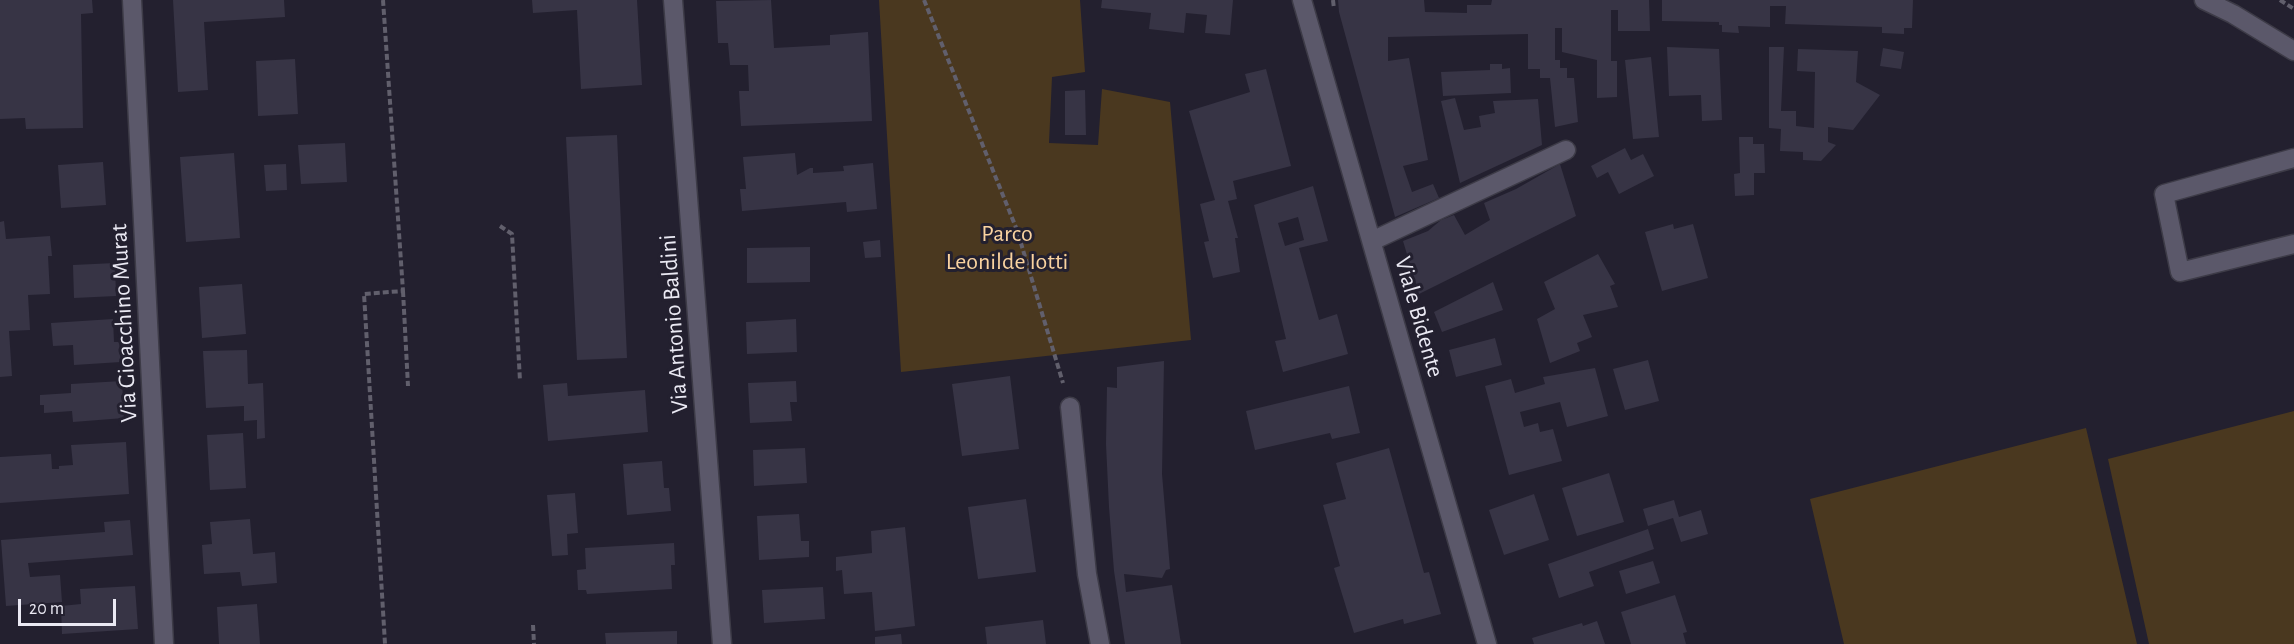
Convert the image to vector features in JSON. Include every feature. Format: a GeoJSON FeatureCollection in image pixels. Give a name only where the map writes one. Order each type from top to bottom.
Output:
{"type":"FeatureCollection","features":[{"type":"Feature","properties":{"kind":"street","name":"Via Gioacchino Murat"},"geometry":{"type":"LineString","coordinates":[[132,0],[164,644]]}},
{"type":"Feature","properties":{"kind":"street","name":"Via Antonio Baldini"},"geometry":{"type":"LineString","coordinates":[[673,0],[722,644]]}},
{"type":"Feature","properties":{"kind":"street"},"geometry":{"type":"LineString","coordinates":[[2204,0],[2233,14],[2294,51]]}},
{"type":"Feature","properties":{"kind":"street","name":"Viale Bidente"},"geometry":{"type":"LineString","coordinates":[[1302,1],[1487,644]]}},
{"type":"Feature","properties":{"kind":"street"},"geometry":{"type":"LineString","coordinates":[[1372,241],[1566,150]]}},
{"type":"Feature","properties":{"kind":"street"},"geometry":{"type":"LineString","coordinates":[[2294,158],[2164,194],[2180,272],[2294,244]]}},
{"type":"Feature","properties":{"kind":"street"},"geometry":{"type":"LineString","coordinates":[[1070,407],[1087,574],[1100,644]]}},
{"type":"Feature","properties":{"kind":"path"},"geometry":{"type":"LineString","coordinates":[[383,0],[408,386]]}},
{"type":"Feature","properties":{"kind":"path"},"geometry":{"type":"LineString","coordinates":[[924,0],[1017,230],[1070,407]]}},
{"type":"Feature","properties":{"kind":"path"},"geometry":{"type":"LineString","coordinates":[[2280,0],[2294,9]]}},
{"type":"Feature","properties":{"kind":"path"},"geometry":{"type":"LineString","coordinates":[[500,226],[512,234],[520,381]]}},
{"type":"Feature","properties":{"kind":"path"},"geometry":{"type":"LineString","coordinates":[[384,644],[364,294],[403,291]]}},
{"type":"Feature","properties":{"kind":"path"},"geometry":{"type":"LineString","coordinates":[[533,625],[534,644]]}},
{"type":"Feature","properties":{"kind":"green space","name":"Parco Leonilde Iotti"},"geometry":{"type":"Polygon","coordinates":[[[879,0],[1080,0],[1085,72],[1052,77],[1049,143],[1098,145],[1102,89],[1170,102],[1191,340],[901,372],[879,0]]]}},
{"type":"Feature","properties":{"kind":"green space"},"geometry":{"type":"Polygon","coordinates":[[[2294,411],[2294,644],[2149,644],[2108,459],[2294,411]]]}},
{"type":"Feature","properties":{"kind":"green space"},"geometry":{"type":"Polygon","coordinates":[[[2086,428],[2137,644],[1844,644],[1810,499],[2086,428]]]}},
{"type":"Feature","properties":{"kind":"building"},"geometry":{"type":"Polygon","coordinates":[[[0,0],[92,0],[93,13],[81,14],[83,128],[26,129],[25,118],[0,119],[0,0]]]}},
{"type":"Feature","properties":{"kind":"building"},"geometry":{"type":"Polygon","coordinates":[[[173,0],[284,0],[285,17],[204,22],[208,90],[178,92],[173,0]]]}},
{"type":"Feature","properties":{"kind":"building"},"geometry":{"type":"Polygon","coordinates":[[[532,0],[637,0],[642,85],[581,89],[577,10],[533,13],[532,0]]]}},
{"type":"Feature","properties":{"kind":"building"},"geometry":{"type":"Polygon","coordinates":[[[771,0],[774,48],[830,45],[830,35],[868,32],[872,121],[741,126],[739,91],[749,91],[748,65],[730,65],[728,43],[718,43],[716,1],[771,0]]]}},
{"type":"Feature","properties":{"kind":"building"},"geometry":{"type":"Polygon","coordinates":[[[1102,0],[1233,0],[1230,35],[1205,33],[1207,15],[1186,13],[1184,33],[1149,29],[1151,13],[1101,8],[1102,0]]]}},
{"type":"Feature","properties":{"kind":"building"},"geometry":{"type":"Polygon","coordinates":[[[1338,0],[1424,0],[1425,12],[1467,13],[1467,5],[1491,5],[1492,0],[1649,0],[1650,31],[1618,31],[1618,10],[1611,10],[1611,61],[1617,61],[1617,97],[1597,98],[1597,60],[1562,52],[1562,28],[1555,28],[1555,60],[1560,60],[1560,68],[1567,68],[1567,78],[1574,78],[1578,122],[1555,127],[1550,78],[1540,78],[1540,69],[1528,69],[1528,34],[1388,37],[1388,61],[1409,58],[1428,160],[1403,166],[1412,192],[1433,184],[1439,198],[1395,217],[1339,12],[1338,0]]]}},
{"type":"Feature","properties":{"kind":"building"},"geometry":{"type":"Polygon","coordinates":[[[1662,0],[1913,0],[1912,28],[1904,28],[1904,34],[1882,33],[1882,27],[1785,24],[1786,6],[1770,6],[1770,27],[1738,26],[1739,33],[1722,32],[1722,25],[1719,25],[1719,22],[1662,21],[1662,0]]]}},
{"type":"Feature","properties":{"kind":"building"},"geometry":{"type":"Polygon","coordinates":[[[1667,47],[1719,49],[1722,120],[1702,121],[1701,95],[1669,96],[1667,47]]]}},
{"type":"Feature","properties":{"kind":"building"},"geometry":{"type":"Polygon","coordinates":[[[1769,47],[1784,47],[1781,111],[1796,111],[1796,126],[1814,128],[1815,72],[1797,71],[1798,49],[1858,51],[1856,82],[1880,95],[1853,130],[1828,127],[1828,142],[1836,145],[1821,161],[1803,160],[1803,152],[1780,151],[1781,129],[1769,128],[1769,47]]]}},
{"type":"Feature","properties":{"kind":"building"},"geometry":{"type":"Polygon","coordinates":[[[1883,48],[1904,52],[1901,69],[1880,66],[1883,48]]]}},
{"type":"Feature","properties":{"kind":"building"},"geometry":{"type":"Polygon","coordinates":[[[1651,57],[1659,137],[1633,139],[1625,60],[1651,57]]]}},
{"type":"Feature","properties":{"kind":"building"},"geometry":{"type":"Polygon","coordinates":[[[295,59],[298,114],[258,116],[256,61],[295,59]]]}},
{"type":"Feature","properties":{"kind":"building"},"geometry":{"type":"Polygon","coordinates":[[[1490,64],[1502,64],[1502,69],[1510,68],[1511,93],[1443,96],[1441,72],[1490,70],[1490,64]]]}},
{"type":"Feature","properties":{"kind":"building"},"geometry":{"type":"Polygon","coordinates":[[[1266,69],[1291,166],[1233,181],[1237,199],[1228,201],[1238,238],[1235,238],[1240,272],[1213,278],[1204,242],[1209,241],[1200,204],[1215,200],[1189,111],[1250,92],[1245,74],[1266,69]]]}},
{"type":"Feature","properties":{"kind":"building"},"geometry":{"type":"Polygon","coordinates":[[[1085,90],[1086,135],[1065,135],[1065,91],[1085,90]]]}},
{"type":"Feature","properties":{"kind":"building"},"geometry":{"type":"Polygon","coordinates":[[[1455,98],[1464,130],[1481,127],[1479,116],[1495,113],[1493,101],[1538,99],[1542,145],[1460,183],[1441,101],[1455,98]]]}},
{"type":"Feature","properties":{"kind":"building"},"geometry":{"type":"Polygon","coordinates":[[[617,135],[627,358],[577,360],[566,137],[617,135]]]}},
{"type":"Feature","properties":{"kind":"building"},"geometry":{"type":"Polygon","coordinates":[[[1739,137],[1753,137],[1753,144],[1764,144],[1765,173],[1754,173],[1754,195],[1735,196],[1734,174],[1740,173],[1739,137]]]}},
{"type":"Feature","properties":{"kind":"building"},"geometry":{"type":"Polygon","coordinates":[[[345,143],[347,182],[301,184],[298,145],[345,143]]]}},
{"type":"Feature","properties":{"kind":"building"},"geometry":{"type":"Polygon","coordinates":[[[1625,148],[1631,160],[1643,154],[1654,176],[1619,194],[1608,172],[1597,178],[1591,166],[1625,148]]]}},
{"type":"Feature","properties":{"kind":"building"},"geometry":{"type":"Polygon","coordinates":[[[234,153],[240,238],[186,242],[180,157],[234,153]]]}},
{"type":"Feature","properties":{"kind":"building"},"geometry":{"type":"Polygon","coordinates":[[[795,153],[797,175],[810,168],[813,168],[813,173],[844,171],[843,166],[873,163],[877,209],[847,212],[846,202],[742,211],[740,189],[746,189],[743,157],[795,153]]]}},
{"type":"Feature","properties":{"kind":"building"},"geometry":{"type":"Polygon","coordinates":[[[103,162],[106,205],[61,208],[58,165],[103,162]]]}},
{"type":"Feature","properties":{"kind":"building"},"geometry":{"type":"Polygon","coordinates":[[[286,164],[287,190],[266,191],[264,165],[286,164]]]}},
{"type":"Feature","properties":{"kind":"building"},"geometry":{"type":"Polygon","coordinates":[[[1560,164],[1576,216],[1419,294],[1403,241],[1428,231],[1441,220],[1454,215],[1465,235],[1490,220],[1484,203],[1516,189],[1560,164]]]}},
{"type":"Feature","properties":{"kind":"building"},"geometry":{"type":"Polygon","coordinates":[[[1313,186],[1328,241],[1299,248],[1319,320],[1337,314],[1348,354],[1283,372],[1275,341],[1286,339],[1254,205],[1313,186]],[[1298,217],[1278,223],[1285,246],[1304,240],[1298,217]]]}},
{"type":"Feature","properties":{"kind":"building"},"geometry":{"type":"Polygon","coordinates":[[[4,221],[6,239],[50,236],[52,256],[48,256],[50,294],[28,295],[30,330],[9,331],[12,376],[0,377],[0,222],[4,221]]]}},
{"type":"Feature","properties":{"kind":"building"},"geometry":{"type":"Polygon","coordinates":[[[1673,224],[1674,229],[1693,224],[1708,278],[1662,291],[1645,232],[1673,224]]]}},
{"type":"Feature","properties":{"kind":"building"},"geometry":{"type":"Polygon","coordinates":[[[880,240],[881,257],[865,258],[863,242],[880,240]]]}},
{"type":"Feature","properties":{"kind":"building"},"geometry":{"type":"Polygon","coordinates":[[[810,247],[810,282],[747,283],[747,248],[810,247]]]}},
{"type":"Feature","properties":{"kind":"building"},"geometry":{"type":"Polygon","coordinates":[[[1598,254],[1615,284],[1610,286],[1618,307],[1583,315],[1592,337],[1577,343],[1580,351],[1550,363],[1537,319],[1555,309],[1544,282],[1598,254]]]}},
{"type":"Feature","properties":{"kind":"building"},"geometry":{"type":"Polygon","coordinates":[[[115,263],[116,296],[74,298],[73,265],[115,263]]]}},
{"type":"Feature","properties":{"kind":"building"},"geometry":{"type":"Polygon","coordinates":[[[1493,282],[1503,310],[1442,332],[1434,312],[1493,282]]]}},
{"type":"Feature","properties":{"kind":"building"},"geometry":{"type":"Polygon","coordinates":[[[242,284],[246,334],[202,338],[199,287],[242,284]]]}},
{"type":"Feature","properties":{"kind":"building"},"geometry":{"type":"Polygon","coordinates":[[[113,319],[114,342],[119,342],[121,362],[74,365],[73,345],[53,346],[51,323],[113,319]]]}},
{"type":"Feature","properties":{"kind":"building"},"geometry":{"type":"Polygon","coordinates":[[[796,319],[797,352],[747,354],[746,322],[796,319]]]}},
{"type":"Feature","properties":{"kind":"building"},"geometry":{"type":"Polygon","coordinates":[[[1495,338],[1502,365],[1456,377],[1449,350],[1495,338]]]}},
{"type":"Feature","properties":{"kind":"building"},"geometry":{"type":"Polygon","coordinates":[[[247,350],[248,384],[263,383],[265,438],[257,439],[257,420],[244,421],[244,406],[206,408],[203,351],[247,350]]]}},
{"type":"Feature","properties":{"kind":"building"},"geometry":{"type":"Polygon","coordinates":[[[1648,360],[1659,401],[1625,410],[1613,369],[1648,360]]]}},
{"type":"Feature","properties":{"kind":"building"},"geometry":{"type":"Polygon","coordinates":[[[1164,361],[1162,474],[1170,569],[1166,570],[1162,578],[1124,574],[1126,592],[1172,585],[1181,644],[1125,644],[1114,571],[1109,507],[1106,444],[1107,387],[1117,388],[1117,367],[1164,361]]]}},
{"type":"Feature","properties":{"kind":"building"},"geometry":{"type":"Polygon","coordinates":[[[1595,368],[1608,416],[1567,427],[1560,402],[1520,412],[1524,427],[1538,423],[1540,432],[1553,429],[1562,461],[1509,475],[1485,386],[1511,379],[1515,393],[1545,384],[1543,377],[1595,368]]]}},
{"type":"Feature","properties":{"kind":"building"},"geometry":{"type":"Polygon","coordinates":[[[1010,376],[1019,449],[962,456],[952,384],[1010,376]]]}},
{"type":"Feature","properties":{"kind":"building"},"geometry":{"type":"Polygon","coordinates":[[[122,381],[124,418],[73,422],[72,411],[44,413],[44,405],[40,405],[40,395],[71,393],[71,384],[122,381]]]}},
{"type":"Feature","properties":{"kind":"building"},"geometry":{"type":"Polygon","coordinates":[[[796,381],[797,402],[790,402],[792,421],[750,423],[748,383],[796,381]]]}},
{"type":"Feature","properties":{"kind":"building"},"geometry":{"type":"Polygon","coordinates":[[[567,383],[568,396],[645,390],[648,432],[548,441],[543,385],[567,383]]]}},
{"type":"Feature","properties":{"kind":"building"},"geometry":{"type":"Polygon","coordinates":[[[1349,386],[1360,433],[1332,439],[1330,433],[1255,450],[1246,411],[1349,386]]]}},
{"type":"Feature","properties":{"kind":"building"},"geometry":{"type":"Polygon","coordinates":[[[243,433],[246,488],[210,490],[207,435],[243,433]]]}},
{"type":"Feature","properties":{"kind":"building"},"geometry":{"type":"Polygon","coordinates":[[[126,442],[129,494],[0,503],[0,457],[51,454],[52,469],[59,469],[59,466],[73,465],[71,445],[126,442]]]}},
{"type":"Feature","properties":{"kind":"building"},"geometry":{"type":"Polygon","coordinates":[[[805,448],[807,483],[754,486],[753,450],[805,448]]]}},
{"type":"Feature","properties":{"kind":"building"},"geometry":{"type":"Polygon","coordinates":[[[1389,448],[1424,573],[1429,572],[1441,614],[1404,624],[1403,619],[1354,633],[1334,568],[1340,566],[1323,505],[1346,499],[1336,463],[1389,448]]]}},
{"type":"Feature","properties":{"kind":"building"},"geometry":{"type":"Polygon","coordinates":[[[662,461],[664,488],[669,488],[671,511],[627,515],[623,464],[662,461]]]}},
{"type":"Feature","properties":{"kind":"building"},"geometry":{"type":"Polygon","coordinates":[[[1609,473],[1624,522],[1577,536],[1562,488],[1609,473]]]}},
{"type":"Feature","properties":{"kind":"building"},"geometry":{"type":"Polygon","coordinates":[[[575,493],[578,533],[567,534],[568,555],[552,556],[547,495],[575,493]]]}},
{"type":"Feature","properties":{"kind":"building"},"geometry":{"type":"Polygon","coordinates":[[[1534,494],[1549,540],[1504,555],[1489,510],[1534,494]]]}},
{"type":"Feature","properties":{"kind":"building"},"geometry":{"type":"Polygon","coordinates":[[[1026,499],[1036,572],[978,579],[968,507],[1026,499]]]}},
{"type":"Feature","properties":{"kind":"building"},"geometry":{"type":"Polygon","coordinates":[[[1674,500],[1679,517],[1701,510],[1708,534],[1681,542],[1673,518],[1648,526],[1643,509],[1674,500]]]}},
{"type":"Feature","properties":{"kind":"building"},"geometry":{"type":"Polygon","coordinates":[[[799,514],[801,541],[809,541],[809,557],[759,560],[757,516],[799,514]]]}},
{"type":"Feature","properties":{"kind":"building"},"geometry":{"type":"Polygon","coordinates":[[[250,519],[253,554],[275,552],[277,583],[242,586],[240,572],[204,574],[202,545],[212,544],[210,522],[250,519]]]}},
{"type":"Feature","properties":{"kind":"building"},"geometry":{"type":"Polygon","coordinates":[[[130,520],[133,555],[28,563],[30,577],[60,575],[62,602],[6,606],[1,540],[105,532],[104,522],[130,520]]]}},
{"type":"Feature","properties":{"kind":"building"},"geometry":{"type":"Polygon","coordinates":[[[905,527],[915,626],[875,631],[872,592],[844,594],[842,570],[836,571],[836,557],[872,553],[871,531],[905,527]]]}},
{"type":"Feature","properties":{"kind":"building"},"geometry":{"type":"Polygon","coordinates":[[[1648,529],[1654,549],[1589,572],[1594,586],[1559,598],[1548,564],[1648,529]]]}},
{"type":"Feature","properties":{"kind":"building"},"geometry":{"type":"Polygon","coordinates":[[[674,543],[675,565],[671,565],[672,589],[587,594],[586,590],[578,590],[577,570],[586,569],[585,548],[674,543]]]}},
{"type":"Feature","properties":{"kind":"building"},"geometry":{"type":"Polygon","coordinates":[[[1653,561],[1660,583],[1626,594],[1619,571],[1653,561]]]}},
{"type":"Feature","properties":{"kind":"building"},"geometry":{"type":"Polygon","coordinates":[[[135,586],[138,629],[62,634],[61,606],[81,604],[80,589],[135,586]]]}},
{"type":"Feature","properties":{"kind":"building"},"geometry":{"type":"Polygon","coordinates":[[[823,587],[825,619],[764,623],[762,590],[823,587]]]}},
{"type":"Feature","properties":{"kind":"building"},"geometry":{"type":"Polygon","coordinates":[[[1675,595],[1687,632],[1683,633],[1686,644],[1631,644],[1621,612],[1675,595]]]}},
{"type":"Feature","properties":{"kind":"building"},"geometry":{"type":"Polygon","coordinates":[[[257,604],[260,644],[219,644],[217,607],[257,604]]]}},
{"type":"Feature","properties":{"kind":"building"},"geometry":{"type":"Polygon","coordinates":[[[1043,620],[1046,644],[987,644],[985,627],[1043,620]]]}},
{"type":"Feature","properties":{"kind":"building"},"geometry":{"type":"Polygon","coordinates":[[[1597,621],[1605,644],[1534,644],[1532,638],[1582,623],[1583,626],[1597,621]]]}},
{"type":"Feature","properties":{"kind":"building"},"geometry":{"type":"Polygon","coordinates":[[[677,631],[677,644],[606,644],[605,633],[677,631]]]}},
{"type":"Feature","properties":{"kind":"building"},"geometry":{"type":"Polygon","coordinates":[[[901,634],[902,644],[875,644],[875,637],[901,634]]]}}]}
